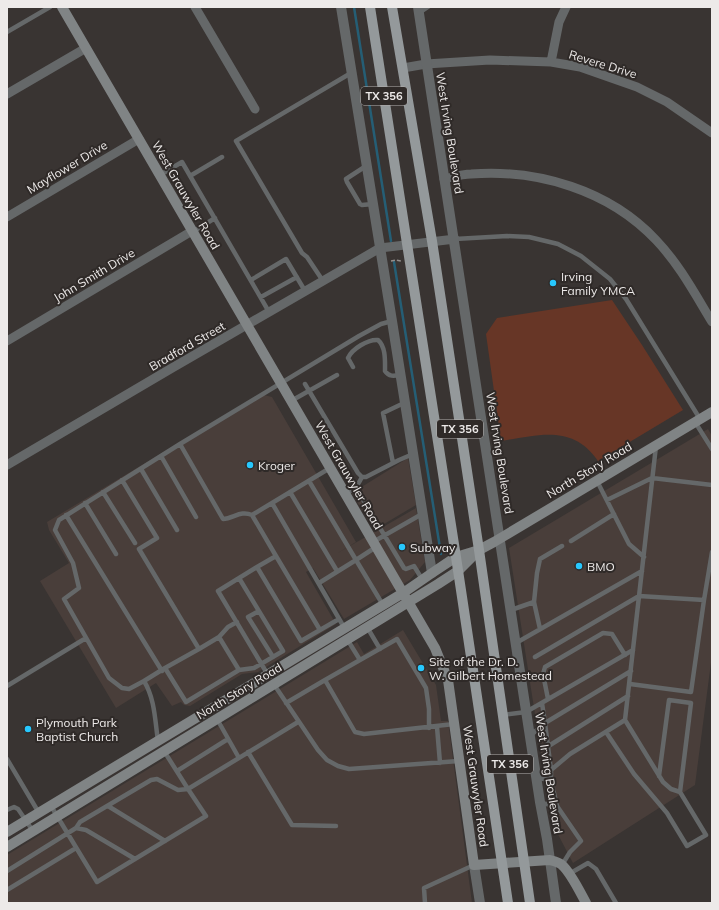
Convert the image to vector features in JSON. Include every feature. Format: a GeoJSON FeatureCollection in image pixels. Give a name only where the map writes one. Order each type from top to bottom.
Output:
{"type":"FeatureCollection","features":[{"type":"Feature","properties":{"kind":"main road","name":"West Grauwyler Road"},"geometry":{"type":"LineString","coordinates":[[62,7],[435,648],[448,680],[474,866],[550,860],[562,865],[586,903]]}},
{"type":"Feature","properties":{"kind":"main road","name":"TX 356"},"geometry":{"type":"LineString","coordinates":[[370,7],[408,245],[508,903]]}},
{"type":"Feature","properties":{"kind":"main road","name":"TX 356"},"geometry":{"type":"LineString","coordinates":[[392,7],[432,241],[479,550],[530,903]]}},
{"type":"Feature","properties":{"kind":"main road","name":"North Story Road"},"geometry":{"type":"LineString","coordinates":[[7,832],[384,605],[406,598],[422,579],[456,557],[479,550],[712,412]]}},
{"type":"Feature","properties":{"kind":"main road","name":"North Story Road"},"geometry":{"type":"LineString","coordinates":[[7,847],[367,627],[406,598],[458,571],[479,550]]}},
{"type":"Feature","properties":{"kind":"main road"},"geometry":{"type":"LineString","coordinates":[[158,741],[164,751]]}},
{"type":"Feature","properties":{"kind":"street"},"geometry":{"type":"LineString","coordinates":[[195,7],[255,109]]}},
{"type":"Feature","properties":{"kind":"street"},"geometry":{"type":"LineString","coordinates":[[341,7],[432,573]]}},
{"type":"Feature","properties":{"kind":"street"},"geometry":{"type":"LineString","coordinates":[[551,62],[559,22],[566,7]]}},
{"type":"Feature","properties":{"kind":"street","name":"West Irving Boulevard"},"geometry":{"type":"LineString","coordinates":[[419,10],[426,64],[556,903]]}},
{"type":"Feature","properties":{"kind":"street"},"geometry":{"type":"LineString","coordinates":[[7,94],[86,48]]}},
{"type":"Feature","properties":{"kind":"street","name":"Revere Drive"},"geometry":{"type":"LineString","coordinates":[[403,68],[426,64],[490,60],[551,62],[580,67],[637,87],[667,102],[712,133]]}},
{"type":"Feature","properties":{"kind":"street","name":"Mayflower Drive"},"geometry":{"type":"LineString","coordinates":[[7,217],[139,139]]}},
{"type":"Feature","properties":{"kind":"street"},"geometry":{"type":"LineString","coordinates":[[444,179],[469,174],[515,173],[569,185],[604,201],[626,214],[656,240],[676,264],[712,322]]}},
{"type":"Feature","properties":{"kind":"street","name":"John Smith Drive"},"geometry":{"type":"LineString","coordinates":[[7,341],[193,231]]}},
{"type":"Feature","properties":{"kind":"street"},"geometry":{"type":"LineString","coordinates":[[380,248],[454,238]]}},
{"type":"Feature","properties":{"kind":"street","name":"Bradford Street"},"geometry":{"type":"LineString","coordinates":[[7,465],[380,248]]}},
{"type":"Feature","properties":{"kind":"street"},"geometry":{"type":"LineString","coordinates":[[474,866],[480,903]]}},
{"type":"Feature","properties":{"kind":"lane"},"geometry":{"type":"LineString","coordinates":[[7,32],[50,7]]}},
{"type":"Feature","properties":{"kind":"lane"},"geometry":{"type":"LineString","coordinates":[[419,10],[428,7]]}},
{"type":"Feature","properties":{"kind":"lane"},"geometry":{"type":"LineString","coordinates":[[323,281],[307,257],[302,253],[236,141],[352,72]]}},
{"type":"Feature","properties":{"kind":"lane"},"geometry":{"type":"LineString","coordinates":[[190,176],[222,157]]}},
{"type":"Feature","properties":{"kind":"lane"},"geometry":{"type":"LineString","coordinates":[[160,175],[182,162],[269,312]]}},
{"type":"Feature","properties":{"kind":"lane"},"geometry":{"type":"LineString","coordinates":[[366,166],[346,179],[362,206],[372,204]]}},
{"type":"Feature","properties":{"kind":"lane"},"geometry":{"type":"LineString","coordinates":[[193,231],[215,218]]}},
{"type":"Feature","properties":{"kind":"lane"},"geometry":{"type":"LineString","coordinates":[[454,238],[507,236],[529,237],[558,244],[581,256],[610,279],[626,299],[698,420],[712,449]]}},
{"type":"Feature","properties":{"kind":"lane"},"geometry":{"type":"LineString","coordinates":[[251,280],[286,259],[305,291]]}},
{"type":"Feature","properties":{"kind":"lane"},"geometry":{"type":"LineString","coordinates":[[261,298],[297,277]]}},
{"type":"Feature","properties":{"kind":"lane"},"geometry":{"type":"LineString","coordinates":[[237,622],[228,627],[219,637],[144,681],[129,689],[122,688],[109,678],[64,600],[79,588],[73,563],[55,530],[58,520],[281,383],[381,324],[392,321]]}},
{"type":"Feature","properties":{"kind":"lane"},"geometry":{"type":"LineString","coordinates":[[353,367],[348,358],[351,353],[375,339],[382,344],[385,371],[387,374],[391,376],[400,375]]}},
{"type":"Feature","properties":{"kind":"lane"},"geometry":{"type":"LineString","coordinates":[[291,401],[308,390],[337,375]]}},
{"type":"Feature","properties":{"kind":"lane"},"geometry":{"type":"LineString","coordinates":[[304,384],[358,473],[362,477]]}},
{"type":"Feature","properties":{"kind":"lane"},"geometry":{"type":"LineString","coordinates":[[393,463],[383,413],[404,403]]}},
{"type":"Feature","properties":{"kind":"lane"},"geometry":{"type":"LineString","coordinates":[[180,444],[223,519],[228,519],[238,514],[247,512],[252,515],[320,630]]}},
{"type":"Feature","properties":{"kind":"lane"},"geometry":{"type":"LineString","coordinates":[[657,445],[625,720],[663,782],[671,789],[680,792]]}},
{"type":"Feature","properties":{"kind":"lane"},"geometry":{"type":"LineString","coordinates":[[362,477],[366,477],[413,454]]}},
{"type":"Feature","properties":{"kind":"lane"},"geometry":{"type":"LineString","coordinates":[[160,456],[196,517]]}},
{"type":"Feature","properties":{"kind":"lane"},"geometry":{"type":"LineString","coordinates":[[252,515],[330,468]]}},
{"type":"Feature","properties":{"kind":"lane"},"geometry":{"type":"LineString","coordinates":[[141,469],[177,530]]}},
{"type":"Feature","properties":{"kind":"lane"},"geometry":{"type":"LineString","coordinates":[[345,494],[356,488],[362,477]]}},
{"type":"Feature","properties":{"kind":"lane"},"geometry":{"type":"LineString","coordinates":[[607,500],[652,478],[712,485]]}},
{"type":"Feature","properties":{"kind":"lane"},"geometry":{"type":"LineString","coordinates":[[122,480],[157,538],[139,549],[199,649]]}},
{"type":"Feature","properties":{"kind":"lane"},"geometry":{"type":"LineString","coordinates":[[597,480],[629,544],[644,557]]}},
{"type":"Feature","properties":{"kind":"lane"},"geometry":{"type":"LineString","coordinates":[[309,481],[384,605]]}},
{"type":"Feature","properties":{"kind":"lane"},"geometry":{"type":"LineString","coordinates":[[356,488],[404,568],[406,569],[414,566],[422,579]]}},
{"type":"Feature","properties":{"kind":"lane"},"geometry":{"type":"LineString","coordinates":[[103,492],[135,543]]}},
{"type":"Feature","properties":{"kind":"lane"},"geometry":{"type":"LineString","coordinates":[[290,492],[337,571]]}},
{"type":"Feature","properties":{"kind":"lane"},"geometry":{"type":"LineString","coordinates":[[85,503],[116,554]]}},
{"type":"Feature","properties":{"kind":"lane"},"geometry":{"type":"LineString","coordinates":[[272,503],[345,629]]}},
{"type":"Feature","properties":{"kind":"lane"},"geometry":{"type":"LineString","coordinates":[[319,583],[356,560],[384,535],[422,514]]}},
{"type":"Feature","properties":{"kind":"lane"},"geometry":{"type":"LineString","coordinates":[[571,541],[614,514]]}},
{"type":"Feature","properties":{"kind":"lane"},"geometry":{"type":"LineString","coordinates":[[66,515],[163,670],[186,702],[239,670],[254,668],[283,651],[239,578]]}},
{"type":"Feature","properties":{"kind":"lane"},"geometry":{"type":"LineString","coordinates":[[540,629],[534,602],[540,559],[562,546]]}},
{"type":"Feature","properties":{"kind":"lane"},"geometry":{"type":"LineString","coordinates":[[630,684],[691,692],[712,552]]}},
{"type":"Feature","properties":{"kind":"lane"},"geometry":{"type":"LineString","coordinates":[[276,556],[218,591],[268,675],[318,750],[327,760],[338,766],[350,769],[459,761]]}},
{"type":"Feature","properties":{"kind":"lane"},"geometry":{"type":"LineString","coordinates":[[257,567],[301,641],[340,619]]}},
{"type":"Feature","properties":{"kind":"lane"},"geometry":{"type":"LineString","coordinates":[[516,643],[642,570]]}},
{"type":"Feature","properties":{"kind":"lane"},"geometry":{"type":"LineString","coordinates":[[535,657],[639,596],[704,600]]}},
{"type":"Feature","properties":{"kind":"lane"},"geometry":{"type":"LineString","coordinates":[[511,610],[534,602]]}},
{"type":"Feature","properties":{"kind":"lane"},"geometry":{"type":"LineString","coordinates":[[259,611],[248,617],[273,657]]}},
{"type":"Feature","properties":{"kind":"lane"},"geometry":{"type":"LineString","coordinates":[[367,627],[380,649]]}},
{"type":"Feature","properties":{"kind":"lane"},"geometry":{"type":"LineString","coordinates":[[548,699],[543,674],[545,667],[603,633],[612,634],[624,655]]}},
{"type":"Feature","properties":{"kind":"lane"},"geometry":{"type":"LineString","coordinates":[[219,637],[239,670]]}},
{"type":"Feature","properties":{"kind":"lane"},"geometry":{"type":"LineString","coordinates":[[7,686],[86,638]]}},
{"type":"Feature","properties":{"kind":"lane"},"geometry":{"type":"LineString","coordinates":[[347,639],[360,660]]}},
{"type":"Feature","properties":{"kind":"lane"},"geometry":{"type":"LineString","coordinates":[[286,703],[397,639],[426,688],[429,709],[429,728]]}},
{"type":"Feature","properties":{"kind":"lane"},"geometry":{"type":"LineString","coordinates":[[502,715],[526,712],[633,650]]}},
{"type":"Feature","properties":{"kind":"lane"},"geometry":{"type":"LineString","coordinates":[[530,736],[545,723],[631,671]]}},
{"type":"Feature","properties":{"kind":"lane"},"geometry":{"type":"LineString","coordinates":[[325,680],[355,732],[364,734],[429,728],[454,724]]}},
{"type":"Feature","properties":{"kind":"lane"},"geometry":{"type":"LineString","coordinates":[[144,681],[150,691],[158,741]]}},
{"type":"Feature","properties":{"kind":"lane"},"geometry":{"type":"LineString","coordinates":[[547,747],[628,696]]}},
{"type":"Feature","properties":{"kind":"lane"},"geometry":{"type":"LineString","coordinates":[[606,732],[634,774],[667,813],[687,846],[706,835],[680,792],[691,704],[669,700],[659,776]]}},
{"type":"Feature","properties":{"kind":"lane"},"geometry":{"type":"LineString","coordinates":[[542,703],[551,780],[557,806],[581,841],[570,852],[562,865]]}},
{"type":"Feature","properties":{"kind":"lane"},"geometry":{"type":"LineString","coordinates":[[217,719],[239,758]]}},
{"type":"Feature","properties":{"kind":"lane"},"geometry":{"type":"LineString","coordinates":[[550,770],[570,754],[625,720]]}},
{"type":"Feature","properties":{"kind":"lane"},"geometry":{"type":"LineString","coordinates":[[7,871],[76,828],[80,822],[152,780],[158,779],[178,790],[188,789],[298,722]]}},
{"type":"Feature","properties":{"kind":"lane"},"geometry":{"type":"LineString","coordinates":[[437,726],[440,762]]}},
{"type":"Feature","properties":{"kind":"lane"},"geometry":{"type":"LineString","coordinates":[[177,771],[228,739]]}},
{"type":"Feature","properties":{"kind":"lane"},"geometry":{"type":"LineString","coordinates":[[51,806],[97,882],[206,816],[164,751]]}},
{"type":"Feature","properties":{"kind":"lane"},"geometry":{"type":"LineString","coordinates":[[248,752],[292,825],[336,826]]}},
{"type":"Feature","properties":{"kind":"lane"},"geometry":{"type":"LineString","coordinates":[[7,759],[39,813]]}},
{"type":"Feature","properties":{"kind":"lane"},"geometry":{"type":"LineString","coordinates":[[536,778],[551,780]]}},
{"type":"Feature","properties":{"kind":"lane"},"geometry":{"type":"LineString","coordinates":[[540,802],[557,806]]}},
{"type":"Feature","properties":{"kind":"lane"},"geometry":{"type":"LineString","coordinates":[[108,806],[165,841]]}},
{"type":"Feature","properties":{"kind":"lane"},"geometry":{"type":"LineString","coordinates":[[7,810],[14,807],[18,809],[27,820],[33,831]]}},
{"type":"Feature","properties":{"kind":"lane"},"geometry":{"type":"LineString","coordinates":[[76,828],[86,830],[135,859]]}},
{"type":"Feature","properties":{"kind":"lane"},"geometry":{"type":"LineString","coordinates":[[7,890],[76,848]]}},
{"type":"Feature","properties":{"kind":"lane"},"geometry":{"type":"LineString","coordinates":[[569,874],[588,863],[596,869],[616,903]]}},
{"type":"Feature","properties":{"kind":"lane"},"geometry":{"type":"LineString","coordinates":[[425,903],[424,888],[474,866]]}},
{"type":"Feature","properties":{"kind":"path"},"geometry":{"type":"LineString","coordinates":[[387,263],[396,260],[403,261]]}},
{"type":"Feature","properties":{"kind":"shaded area"},"geometry":{"type":"Polygon","coordinates":[[[612,300],[683,410],[598,461],[588,449],[578,441],[566,437],[542,435],[501,441],[486,334],[497,318],[612,300]]]}},
{"type":"Feature","properties":{"kind":"shaded area"},"geometry":{"type":"Polygon","coordinates":[[[260,394],[272,397],[356,542],[336,554],[416,508],[425,562],[410,580],[344,619],[313,568],[306,572],[336,624],[258,672],[242,674],[190,706],[184,705],[181,702],[172,706],[156,683],[116,708],[40,581],[69,563],[49,530],[47,522],[260,394]]]}},
{"type":"Feature","properties":{"kind":"shaded area"},"geometry":{"type":"Polygon","coordinates":[[[708,429],[712,436],[712,655],[695,785],[573,863],[552,823],[509,548],[708,429]]]}},
{"type":"Feature","properties":{"kind":"shaded area"},"geometry":{"type":"Polygon","coordinates":[[[408,458],[416,505],[374,530],[352,493],[408,458]]]}},
{"type":"Feature","properties":{"kind":"shaded area"},"geometry":{"type":"Polygon","coordinates":[[[403,630],[436,685],[441,721],[448,721],[472,903],[7,903],[7,855],[357,642],[364,654],[403,630]]]}},
{"type":"Feature","properties":{"kind":"waterway"},"geometry":{"type":"LineString","coordinates":[[354,7],[391,241]]}},
{"type":"Feature","properties":{"kind":"waterway"},"geometry":{"type":"LineString","coordinates":[[394,262],[441,554]]}},
{"type":"Feature","properties":{"kind":"place","name":"Irving Family YMCA"},"geometry":{"type":"Point","coordinates":[553,283]}},
{"type":"Feature","properties":{"kind":"place","name":"Kroger"},"geometry":{"type":"Point","coordinates":[250,465]}},
{"type":"Feature","properties":{"kind":"place","name":"Subway"},"geometry":{"type":"Point","coordinates":[402,547]}},
{"type":"Feature","properties":{"kind":"place","name":"BMO"},"geometry":{"type":"Point","coordinates":[579,566]}},
{"type":"Feature","properties":{"kind":"place","name":"Site of the Dr. D. W. Gilbert Homestead"},"geometry":{"type":"Point","coordinates":[421,668]}},
{"type":"Feature","properties":{"kind":"place","name":"Plymouth Park Baptist Church"},"geometry":{"type":"Point","coordinates":[28,729]}}]}
